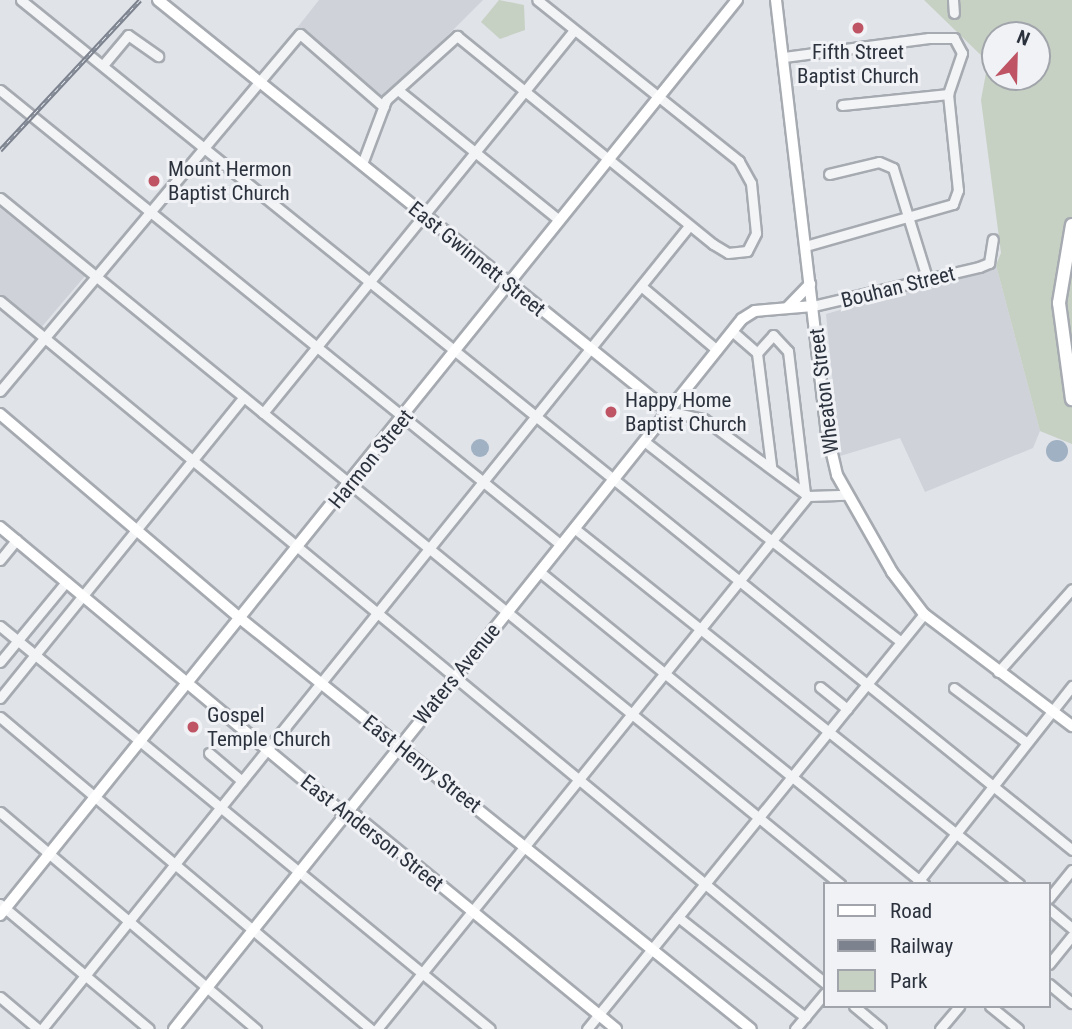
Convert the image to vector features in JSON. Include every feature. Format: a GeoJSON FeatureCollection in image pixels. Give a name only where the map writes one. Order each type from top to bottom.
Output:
{"type":"FeatureCollection","features":[{"type":"Feature","properties":{"kind":"highway"},"geometry":{"type":"LineString","coordinates":[[1072,225],[1059,303],[1072,400]]}},
{"type":"Feature","properties":{"kind":"main road","name":"East Gwinnett Street"},"geometry":{"type":"LineString","coordinates":[[158,0],[362,164],[422,216],[668,411]]}},
{"type":"Feature","properties":{"kind":"main road","name":"Harmon Street"},"geometry":{"type":"LineString","coordinates":[[2,909],[50,854],[457,353],[559,220],[737,0]]}},
{"type":"Feature","properties":{"kind":"main road"},"geometry":{"type":"LineString","coordinates":[[768,0],[777,0]]}},
{"type":"Feature","properties":{"kind":"main road","name":"Wheaton Street"},"geometry":{"type":"LineString","coordinates":[[777,0],[829,449],[846,495],[924,614],[1072,726]]}},
{"type":"Feature","properties":{"kind":"main road"},"geometry":{"type":"LineString","coordinates":[[786,308],[810,284]]}},
{"type":"Feature","properties":{"kind":"main road","name":"Bouhan Street"},"geometry":{"type":"LineString","coordinates":[[742,319],[755,311],[813,306]]}},
{"type":"Feature","properties":{"kind":"main road","name":"Waters Avenue"},"geometry":{"type":"LineString","coordinates":[[176,1028],[345,811],[742,319]]}},
{"type":"Feature","properties":{"kind":"main road","name":"East Henry Street"},"geometry":{"type":"LineString","coordinates":[[0,414],[139,527],[241,619],[397,747],[653,947],[751,1029]]}},
{"type":"Feature","properties":{"kind":"main road","name":"East Anderson Street"},"geometry":{"type":"LineString","coordinates":[[0,527],[267,750],[471,910],[616,1029]]}},
{"type":"Feature","properties":{"kind":"street"},"geometry":{"type":"LineString","coordinates":[[22,0],[370,281],[611,482],[1072,850]]}},
{"type":"Feature","properties":{"kind":"street"},"geometry":{"type":"LineString","coordinates":[[362,164],[384,107],[398,90],[457,36],[689,226],[728,253],[748,249],[757,233],[751,183],[742,166],[537,0]]}},
{"type":"Feature","properties":{"kind":"street"},"geometry":{"type":"LineString","coordinates":[[777,0],[783,0]]}},
{"type":"Feature","properties":{"kind":"street"},"geometry":{"type":"LineString","coordinates":[[953,0],[954,13]]}},
{"type":"Feature","properties":{"kind":"street"},"geometry":{"type":"LineString","coordinates":[[263,413],[573,31]]}},
{"type":"Feature","properties":{"kind":"street"},"geometry":{"type":"LineString","coordinates":[[0,391],[256,81],[300,34],[384,107]]}},
{"type":"Feature","properties":{"kind":"street"},"geometry":{"type":"LineString","coordinates":[[103,65],[128,35],[158,56]]}},
{"type":"Feature","properties":{"kind":"street"},"geometry":{"type":"LineString","coordinates":[[783,57],[954,38],[962,53],[948,94],[957,198],[910,219],[806,246]]}},
{"type":"Feature","properties":{"kind":"street"},"geometry":{"type":"LineString","coordinates":[[0,90],[561,545]]}},
{"type":"Feature","properties":{"kind":"street"},"geometry":{"type":"LineString","coordinates":[[398,90],[559,220]]}},
{"type":"Feature","properties":{"kind":"street"},"geometry":{"type":"LineString","coordinates":[[842,105],[948,94]]}},
{"type":"Feature","properties":{"kind":"street"},"geometry":{"type":"LineString","coordinates":[[829,174],[879,162],[893,168],[928,281]]}},
{"type":"Feature","properties":{"kind":"street"},"geometry":{"type":"LineString","coordinates":[[0,198],[838,882]]}},
{"type":"Feature","properties":{"kind":"street"},"geometry":{"type":"LineString","coordinates":[[0,997],[46,1027],[689,226]]}},
{"type":"Feature","properties":{"kind":"street","name":"Bouhan Street"},"geometry":{"type":"LineString","coordinates":[[813,306],[928,281],[989,263],[993,239]]}},
{"type":"Feature","properties":{"kind":"street"},"geometry":{"type":"LineString","coordinates":[[641,286],[717,350]]}},
{"type":"Feature","properties":{"kind":"street"},"geometry":{"type":"LineString","coordinates":[[0,301],[824,982]]}},
{"type":"Feature","properties":{"kind":"street"},"geometry":{"type":"LineString","coordinates":[[732,331],[757,353],[771,466]]}},
{"type":"Feature","properties":{"kind":"street"},"geometry":{"type":"LineString","coordinates":[[377,1029],[471,910],[774,543],[807,495],[788,351],[773,335],[757,353]]}},
{"type":"Feature","properties":{"kind":"street"},"geometry":{"type":"LineString","coordinates":[[0,698],[84,598],[244,397]]}},
{"type":"Feature","properties":{"kind":"street","name":"East Gwinnett Street"},"geometry":{"type":"LineString","coordinates":[[668,411],[704,419],[807,495]]}},
{"type":"Feature","properties":{"kind":"street"},"geometry":{"type":"LineString","coordinates":[[644,441],[901,642]]}},
{"type":"Feature","properties":{"kind":"street"},"geometry":{"type":"LineString","coordinates":[[807,495],[846,495]]}},
{"type":"Feature","properties":{"kind":"street"},"geometry":{"type":"LineString","coordinates":[[574,528],[1017,882]]}},
{"type":"Feature","properties":{"kind":"street"},"geometry":{"type":"LineString","coordinates":[[0,560],[16,540]]}},
{"type":"Feature","properties":{"kind":"street"},"geometry":{"type":"LineString","coordinates":[[540,572],[919,882]]}},
{"type":"Feature","properties":{"kind":"street"},"geometry":{"type":"LineString","coordinates":[[0,662],[66,582]]}},
{"type":"Feature","properties":{"kind":"street"},"geometry":{"type":"LineString","coordinates":[[998,672],[1072,589]]}},
{"type":"Feature","properties":{"kind":"street"},"geometry":{"type":"LineString","coordinates":[[587,1029],[924,614]]}},
{"type":"Feature","properties":{"kind":"street"},"geometry":{"type":"LineString","coordinates":[[0,626],[218,811],[490,1029]]}},
{"type":"Feature","properties":{"kind":"street"},"geometry":{"type":"LineString","coordinates":[[921,882],[992,786],[1072,686]]}},
{"type":"Feature","properties":{"kind":"street"},"geometry":{"type":"LineString","coordinates":[[820,687],[847,709]]}},
{"type":"Feature","properties":{"kind":"street"},"geometry":{"type":"LineString","coordinates":[[954,688],[1026,742]]}},
{"type":"Feature","properties":{"kind":"street"},"geometry":{"type":"LineString","coordinates":[[0,717],[173,866],[371,1029]]}},
{"type":"Feature","properties":{"kind":"street"},"geometry":{"type":"LineString","coordinates":[[209,753],[242,781]]}},
{"type":"Feature","properties":{"kind":"street"},"geometry":{"type":"LineString","coordinates":[[0,812],[256,1029]]}},
{"type":"Feature","properties":{"kind":"street"},"geometry":{"type":"LineString","coordinates":[[1051,896],[1072,870]]}},
{"type":"Feature","properties":{"kind":"street"},"geometry":{"type":"LineString","coordinates":[[2,909],[149,1029]]}},
{"type":"Feature","properties":{"kind":"street"},"geometry":{"type":"LineString","coordinates":[[1051,911],[1072,928]]}},
{"type":"Feature","properties":{"kind":"street"},"geometry":{"type":"LineString","coordinates":[[678,918],[805,1017]]}},
{"type":"Feature","properties":{"kind":"street"},"geometry":{"type":"LineString","coordinates":[[1051,962],[1072,936]]}},
{"type":"Feature","properties":{"kind":"street"},"geometry":{"type":"LineString","coordinates":[[1051,986],[1072,1003]]}},
{"type":"Feature","properties":{"kind":"street"},"geometry":{"type":"LineString","coordinates":[[795,1029],[824,994]]}},
{"type":"Feature","properties":{"kind":"street"},"geometry":{"type":"LineString","coordinates":[[856,1008],[881,1029]]}},
{"type":"Feature","properties":{"kind":"street"},"geometry":{"type":"LineString","coordinates":[[940,1029],[956,1008]]}},
{"type":"Feature","properties":{"kind":"street"},"geometry":{"type":"LineString","coordinates":[[992,1008],[1018,1029]]}},
{"type":"Feature","properties":{"kind":"shaded area"},"geometry":{"type":"Polygon","coordinates":[[[319,0],[483,0],[378,105],[293,33],[319,0]]]}},
{"type":"Feature","properties":{"kind":"shaded area"},"geometry":{"type":"Polygon","coordinates":[[[0,208],[85,276],[39,330],[0,297],[0,208]]]}},
{"type":"Feature","properties":{"kind":"shaded area"},"geometry":{"type":"Polygon","coordinates":[[[996,265],[1040,431],[1033,448],[925,492],[900,438],[840,456],[826,314],[996,265]]]}},
{"type":"Feature","properties":{"kind":"green space"},"geometry":{"type":"Polygon","coordinates":[[[499,0],[524,5],[525,30],[500,39],[481,22],[499,0]]]}},
{"type":"Feature","properties":{"kind":"green space"},"geometry":{"type":"Polygon","coordinates":[[[924,0],[1072,0],[1072,444],[1040,431],[996,265],[1001,253],[981,100],[983,91],[1051,91],[1051,21],[981,21],[981,55],[924,0]]]}},
{"type":"Feature","properties":{"kind":"water"},"geometry":{"type":"Polygon","coordinates":[[[480,439],[486,442],[489,448],[486,454],[480,457],[474,454],[471,448],[474,442],[480,439]]]}},
{"type":"Feature","properties":{"kind":"water"},"geometry":{"type":"Polygon","coordinates":[[[1057,440],[1065,443],[1068,451],[1065,459],[1057,462],[1049,459],[1046,451],[1049,443],[1057,440]]]}},
{"type":"Feature","properties":{"kind":"railway"},"geometry":{"type":"LineString","coordinates":[[0,150],[140,0]]}},
{"type":"Feature","properties":{"kind":"place","name":"Fifth Street Baptist Church"},"geometry":{"type":"Point","coordinates":[858,28]}},
{"type":"Feature","properties":{"kind":"place","name":"Mount Hermon Baptist Church"},"geometry":{"type":"Point","coordinates":[154,181]}},
{"type":"Feature","properties":{"kind":"place","name":"Happy Home Baptist Church"},"geometry":{"type":"Point","coordinates":[611,412]}},
{"type":"Feature","properties":{"kind":"place","name":"Gospel Temple Church"},"geometry":{"type":"Point","coordinates":[193,727]}}]}
